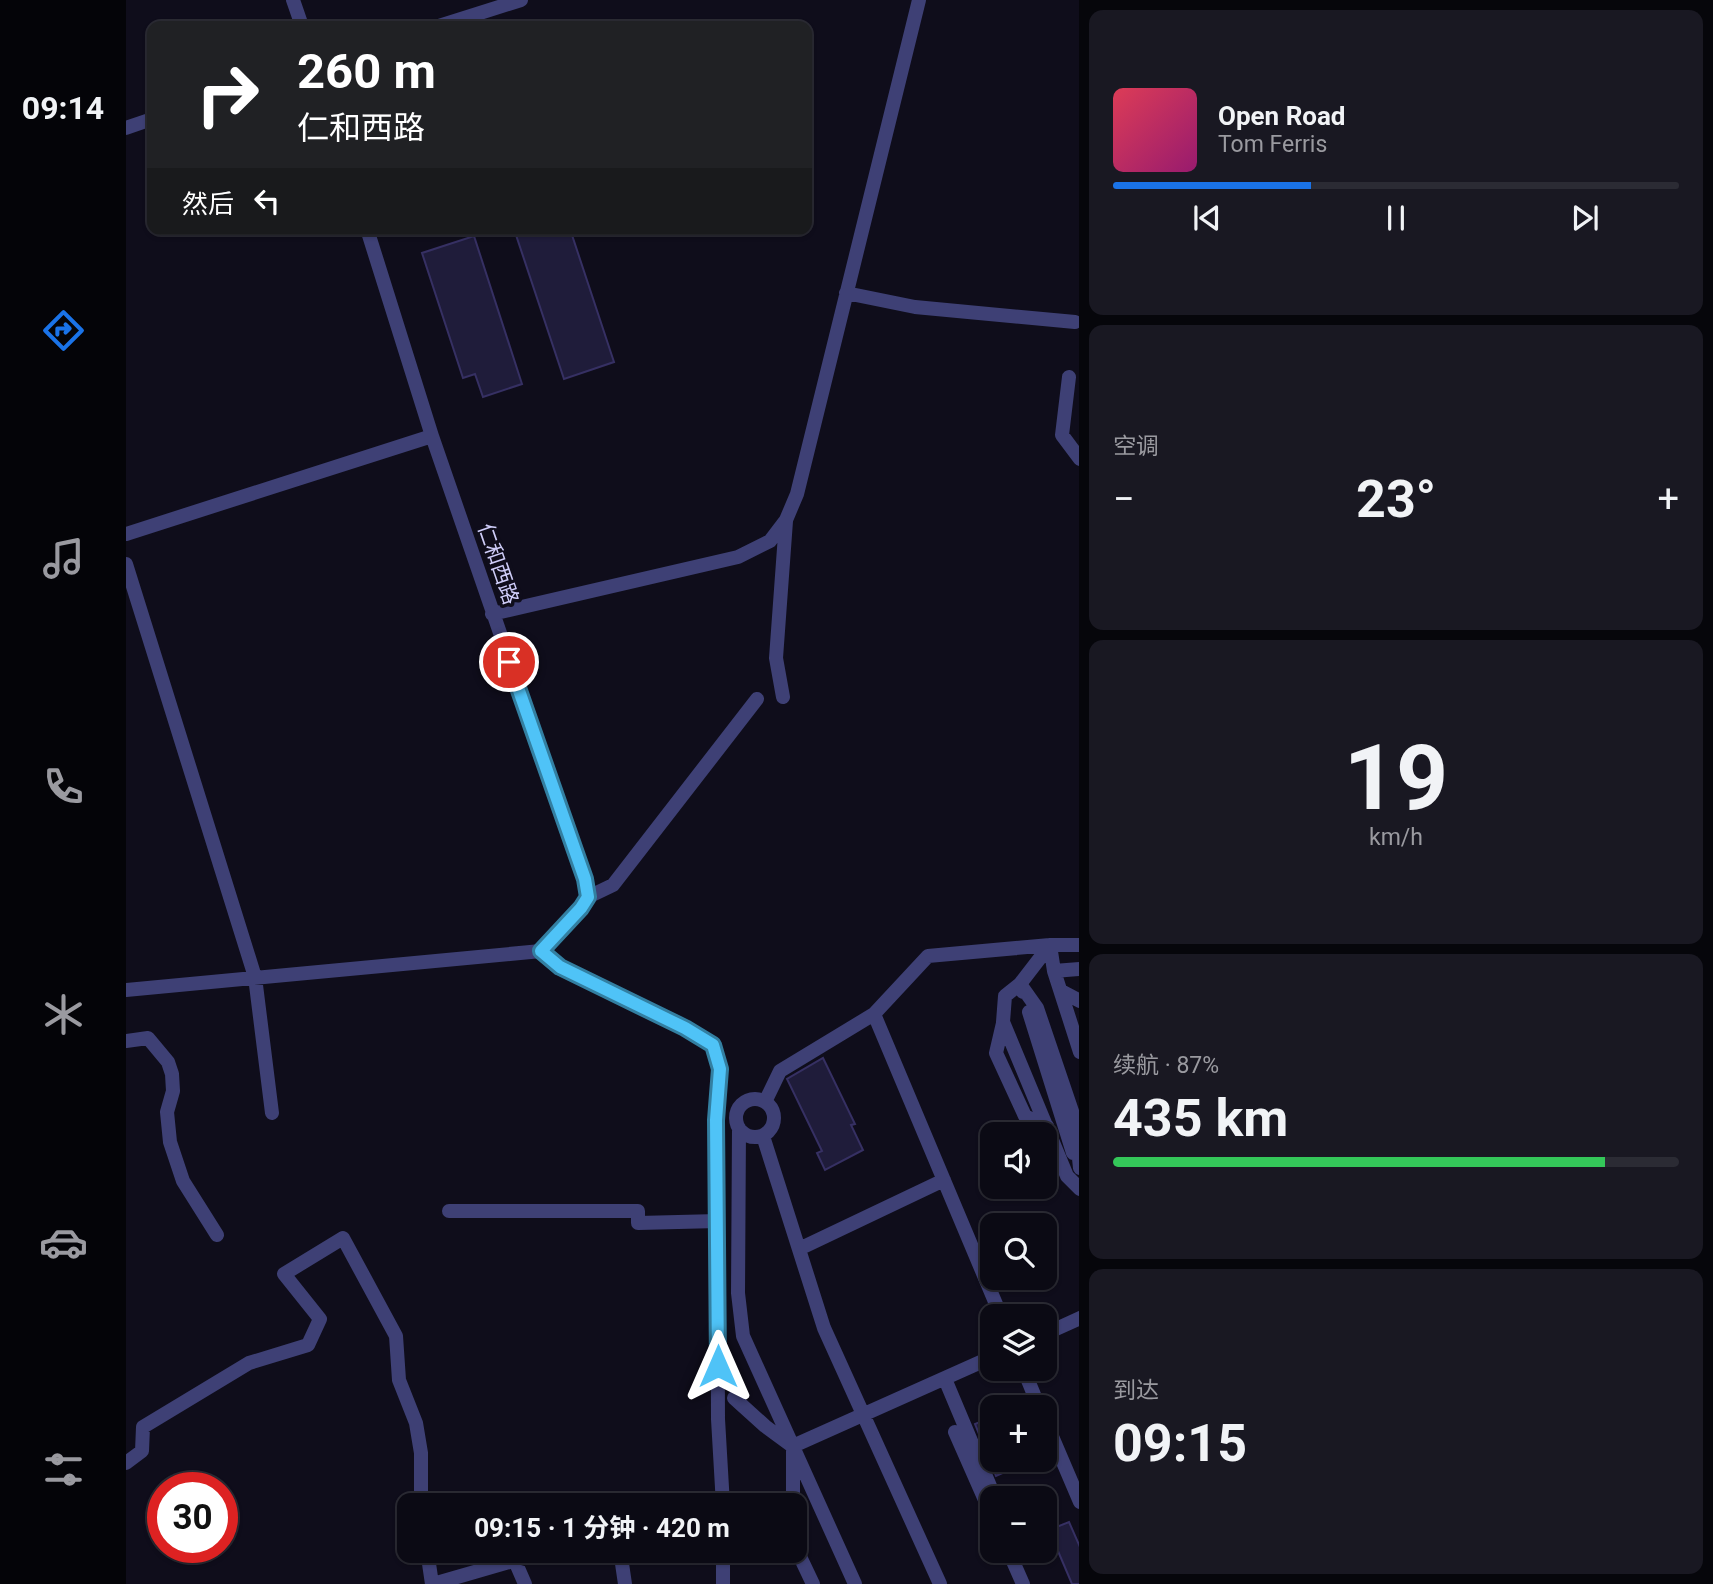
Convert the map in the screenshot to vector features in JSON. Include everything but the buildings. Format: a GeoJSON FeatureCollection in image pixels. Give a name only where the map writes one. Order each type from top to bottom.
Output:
{"type":"FeatureCollection","features":[{"type":"Feature","properties":{"kind":"street"},"geometry":{"type":"LineString","coordinates":[[293,0],[300,21]]}},
{"type":"Feature","properties":{"kind":"street"},"geometry":{"type":"LineString","coordinates":[[455,21],[521,0]]}},
{"type":"Feature","properties":{"kind":"street"},"geometry":{"type":"LineString","coordinates":[[492,614],[738,557],[771,541],[786,520],[797,494],[919,0]]}},
{"type":"Feature","properties":{"kind":"street"},"geometry":{"type":"LineString","coordinates":[[126,128],[147,121]]}},
{"type":"Feature","properties":{"kind":"street","name":"仁和西路"},"geometry":{"type":"LineString","coordinates":[[369,235],[432,436],[585,879],[588,897]]}},
{"type":"Feature","properties":{"kind":"street"},"geometry":{"type":"LineString","coordinates":[[846,293],[915,307],[1075,322]]}},
{"type":"Feature","properties":{"kind":"street"},"geometry":{"type":"LineString","coordinates":[[1069,377],[1062,435],[1079,458]]}},
{"type":"Feature","properties":{"kind":"street"},"geometry":{"type":"LineString","coordinates":[[126,534],[432,436]]}},
{"type":"Feature","properties":{"kind":"street"},"geometry":{"type":"LineString","coordinates":[[783,697],[776,658],[786,520]]}},
{"type":"Feature","properties":{"kind":"street"},"geometry":{"type":"LineString","coordinates":[[126,564],[255,977],[272,1113]]}},
{"type":"Feature","properties":{"kind":"street"},"geometry":{"type":"LineString","coordinates":[[126,990],[541,951],[588,897],[613,885],[757,699]]}},
{"type":"Feature","properties":{"kind":"street"},"geometry":{"type":"LineString","coordinates":[[1050,945],[1055,971],[1079,1049]]}},
{"type":"Feature","properties":{"kind":"street"},"geometry":{"type":"LineString","coordinates":[[1050,945],[1020,984],[1006,996],[1003,1022],[1067,1176],[1079,1188]]}},
{"type":"Feature","properties":{"kind":"street"},"geometry":{"type":"LineString","coordinates":[[765,1101],[780,1071],[874,1014],[928,956],[1050,945],[1079,945]]}},
{"type":"Feature","properties":{"kind":"street"},"geometry":{"type":"LineString","coordinates":[[541,951],[560,967],[685,1028],[713,1045],[720,1069],[716,1120],[718,1419],[722,1493]]}},
{"type":"Feature","properties":{"kind":"street"},"geometry":{"type":"LineString","coordinates":[[1055,971],[1079,968]]}},
{"type":"Feature","properties":{"kind":"street"},"geometry":{"type":"LineString","coordinates":[[1020,984],[1061,1119],[1079,1167]]}},
{"type":"Feature","properties":{"kind":"street"},"geometry":{"type":"LineString","coordinates":[[1061,991],[1079,1000]]}},
{"type":"Feature","properties":{"kind":"street"},"geometry":{"type":"LineString","coordinates":[[874,1014],[996,1304]]}},
{"type":"Feature","properties":{"kind":"street"},"geometry":{"type":"LineString","coordinates":[[126,1041],[148,1038],[168,1062],[173,1091],[167,1112],[170,1142],[183,1181],[217,1236]]}},
{"type":"Feature","properties":{"kind":"street"},"geometry":{"type":"LineString","coordinates":[[738,1128],[752,1138],[763,1136],[772,1128],[773,1111],[765,1101],[753,1099],[741,1104],[736,1116],[738,1293],[743,1336],[855,1584]]}},
{"type":"Feature","properties":{"kind":"street"},"geometry":{"type":"LineString","coordinates":[[763,1136],[824,1328],[940,1584]]}},
{"type":"Feature","properties":{"kind":"street"},"geometry":{"type":"LineString","coordinates":[[799,1249],[944,1181]]}},
{"type":"Feature","properties":{"kind":"street"},"geometry":{"type":"LineString","coordinates":[[449,1211],[638,1211],[638,1223],[718,1221]]}},
{"type":"Feature","properties":{"kind":"street"},"geometry":{"type":"LineString","coordinates":[[126,1463],[142,1451],[143,1427],[249,1363],[308,1345],[320,1319],[284,1274],[343,1238],[396,1336],[399,1380],[416,1423],[421,1453],[421,1493]]}},
{"type":"Feature","properties":{"kind":"street"},"geometry":{"type":"LineString","coordinates":[[1057,1329],[1079,1318]]}},
{"type":"Feature","properties":{"kind":"street"},"geometry":{"type":"LineString","coordinates":[[793,1446],[980,1363]]}},
{"type":"Feature","properties":{"kind":"street"},"geometry":{"type":"LineString","coordinates":[[945,1379],[990,1486]]}},
{"type":"Feature","properties":{"kind":"street"},"geometry":{"type":"LineString","coordinates":[[734,1398],[765,1426],[793,1446]]}},
{"type":"Feature","properties":{"kind":"street"},"geometry":{"type":"LineString","coordinates":[[955,1432],[980,1489]]}},
{"type":"Feature","properties":{"kind":"street"},"geometry":{"type":"LineString","coordinates":[[793,1446],[793,1493]]}},
{"type":"Feature","properties":{"kind":"street"},"geometry":{"type":"LineString","coordinates":[[1057,1448],[1079,1500]]}},
{"type":"Feature","properties":{"kind":"street"},"geometry":{"type":"LineString","coordinates":[[429,1563],[433,1584],[506,1563]]}},
{"type":"Feature","properties":{"kind":"street"},"geometry":{"type":"LineString","coordinates":[[517,1563],[525,1584]]}},
{"type":"Feature","properties":{"kind":"street"},"geometry":{"type":"LineString","coordinates":[[622,1563],[625,1584]]}},
{"type":"Feature","properties":{"kind":"street"},"geometry":{"type":"LineString","coordinates":[[723,1563],[723,1584]]}},
{"type":"Feature","properties":{"kind":"street"},"geometry":{"type":"LineString","coordinates":[[803,1563],[813,1584]]}},
{"type":"Feature","properties":{"kind":"street"},"geometry":{"type":"LineString","coordinates":[[1014,1563],[1023,1584]]}},
{"type":"Feature","properties":{"kind":"street"},"geometry":{"type":"LineString","coordinates":[[1023,1563],[1032,1584]]}},
{"type":"Feature","properties":{"kind":"route"},"geometry":{"type":"LineString","coordinates":[[509,662],[585,879],[588,897],[541,951],[560,967],[685,1028],[713,1045],[720,1069],[716,1120],[718,1366]]}}]}
